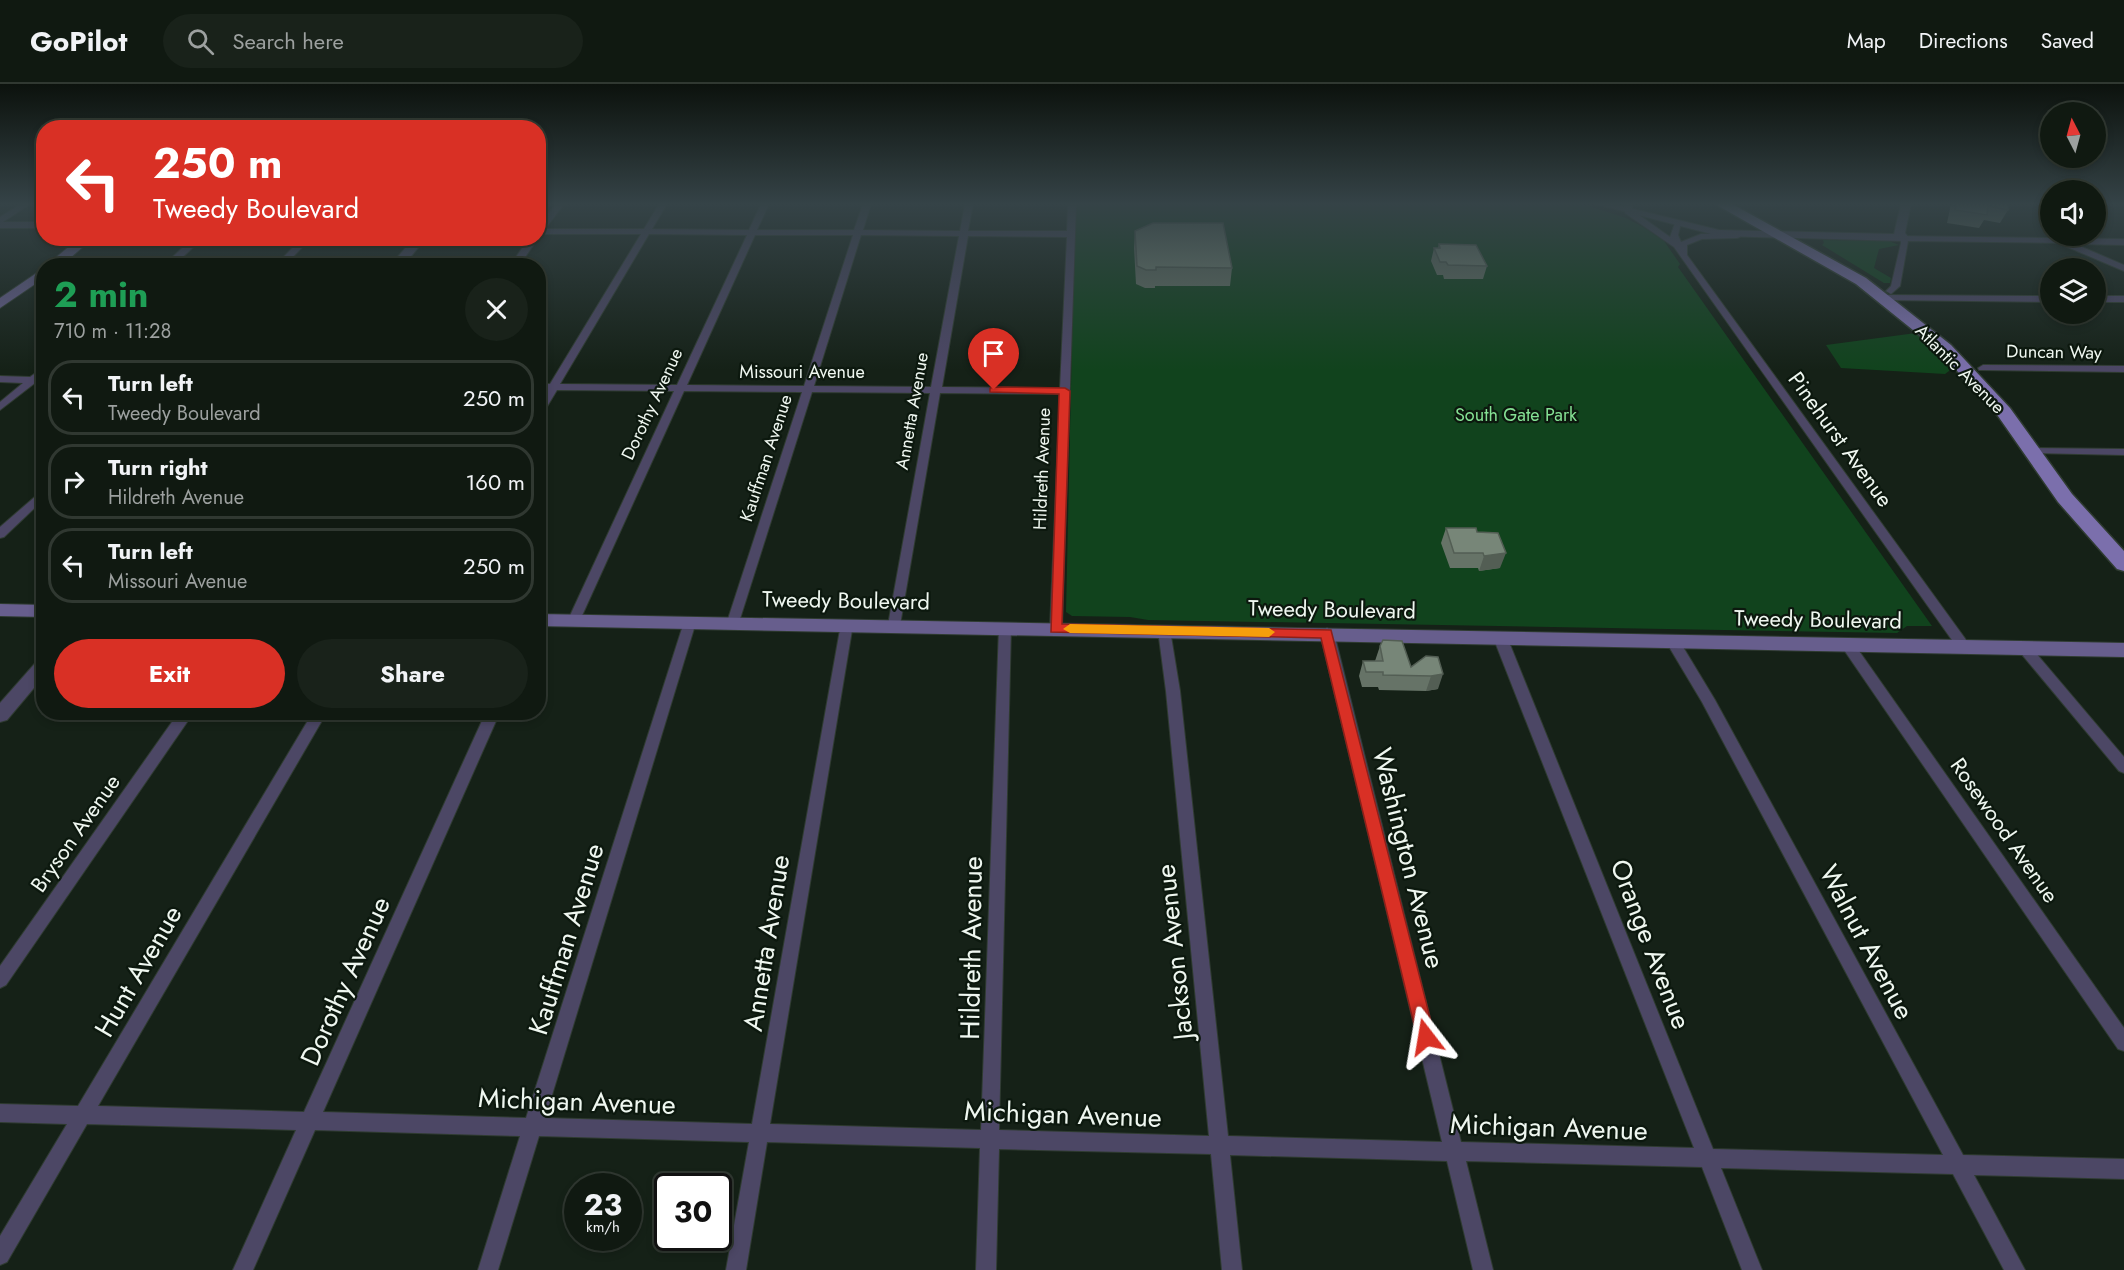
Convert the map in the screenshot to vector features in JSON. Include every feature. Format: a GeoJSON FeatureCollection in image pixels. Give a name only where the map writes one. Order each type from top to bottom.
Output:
{"type":"FeatureCollection","features":[{"type":"Feature","properties":{"kind":"main road","name":"Atlantic Avenue"},"geometry":{"type":"LineString","coordinates":[[1826,259],[1891,296],[1945,333],[1983,368],[2001,387],[2040,451],[2065,498],[2124,564]]}},
{"type":"Feature","properties":{"kind":"main road"},"geometry":{"type":"LineString","coordinates":[[0,304],[36,278]]}},
{"type":"Feature","properties":{"kind":"main road","name":"Atlantic Avenue"},"geometry":{"type":"LineString","coordinates":[[1891,296],[1967,370],[2124,545]]}},
{"type":"Feature","properties":{"kind":"main road"},"geometry":{"type":"LineString","coordinates":[[0,610],[36,611]]}},
{"type":"Feature","properties":{"kind":"main road","name":"Tweedy Boulevard"},"geometry":{"type":"LineString","coordinates":[[546,620],[1327,633],[2124,650]]}},
{"type":"Feature","properties":{"kind":"street"},"geometry":{"type":"LineString","coordinates":[[546,400],[630,259]]}},
{"type":"Feature","properties":{"kind":"street","name":"Dorothy Avenue"},"geometry":{"type":"LineString","coordinates":[[574,620],[740,259]]}},
{"type":"Feature","properties":{"kind":"street","name":"Kauffman Avenue"},"geometry":{"type":"LineString","coordinates":[[734,622],[850,259]]}},
{"type":"Feature","properties":{"kind":"street","name":"Annetta Avenue"},"geometry":{"type":"LineString","coordinates":[[894,625],[959,259]]}},
{"type":"Feature","properties":{"kind":"street","name":"Hildreth Avenue"},"geometry":{"type":"LineString","coordinates":[[1056,628],[1069,259]]}},
{"type":"Feature","properties":{"kind":"street","name":"Pinehurst Avenue"},"geometry":{"type":"LineString","coordinates":[[1686,259],[1964,647]]}},
{"type":"Feature","properties":{"kind":"street"},"geometry":{"type":"LineString","coordinates":[[1901,259],[1891,296],[2040,299]]}},
{"type":"Feature","properties":{"kind":"street"},"geometry":{"type":"LineString","coordinates":[[2105,259],[2124,268]]}},
{"type":"Feature","properties":{"kind":"street"},"geometry":{"type":"LineString","coordinates":[[2106,299],[2124,299]]}},
{"type":"Feature","properties":{"kind":"street","name":"Duncan Way"},"geometry":{"type":"LineString","coordinates":[[1983,368],[2124,369]]}},
{"type":"Feature","properties":{"kind":"street"},"geometry":{"type":"LineString","coordinates":[[0,407],[36,377]]}},
{"type":"Feature","properties":{"kind":"street"},"geometry":{"type":"LineString","coordinates":[[0,379],[36,380]]}},
{"type":"Feature","properties":{"kind":"street","name":"Missouri Avenue"},"geometry":{"type":"LineString","coordinates":[[546,387],[1065,391]]}},
{"type":"Feature","properties":{"kind":"street"},"geometry":{"type":"LineString","coordinates":[[2040,451],[2124,452]]}},
{"type":"Feature","properties":{"kind":"street"},"geometry":{"type":"LineString","coordinates":[[0,534],[36,500]]}},
{"type":"Feature","properties":{"kind":"street","name":"Kauffman Avenue"},"geometry":{"type":"LineString","coordinates":[[488,1270],[690,622]]}},
{"type":"Feature","properties":{"kind":"street","name":"Annetta Avenue"},"geometry":{"type":"LineString","coordinates":[[736,1270],[848,624]]}},
{"type":"Feature","properties":{"kind":"street","name":"Hildreth Avenue"},"geometry":{"type":"LineString","coordinates":[[986,1270],[1005,627]]}},
{"type":"Feature","properties":{"kind":"street","name":"Jackson Avenue"},"geometry":{"type":"LineString","coordinates":[[1164,630],[1173,691],[1232,1270]]}},
{"type":"Feature","properties":{"kind":"street","name":"Washington Avenue"},"geometry":{"type":"LineString","coordinates":[[1327,633],[1483,1270]]}},
{"type":"Feature","properties":{"kind":"street","name":"Orange Avenue"},"geometry":{"type":"LineString","coordinates":[[1500,637],[1752,1270]]}},
{"type":"Feature","properties":{"kind":"street","name":"Walnut Avenue"},"geometry":{"type":"LineString","coordinates":[[1672,640],[1708,700],[2015,1270]]}},
{"type":"Feature","properties":{"kind":"street","name":"Rosewood Avenue"},"geometry":{"type":"LineString","coordinates":[[1847,644],[2124,1043]]}},
{"type":"Feature","properties":{"kind":"street"},"geometry":{"type":"LineString","coordinates":[[2024,648],[2124,767]]}},
{"type":"Feature","properties":{"kind":"street"},"geometry":{"type":"LineString","coordinates":[[0,715],[36,673]]}},
{"type":"Feature","properties":{"kind":"street","name":"Bryson Avenue"},"geometry":{"type":"LineString","coordinates":[[0,980],[181,720]]}},
{"type":"Feature","properties":{"kind":"street","name":"Hunt Avenue"},"geometry":{"type":"LineString","coordinates":[[0,1254],[315,720]]}},
{"type":"Feature","properties":{"kind":"street","name":"Dorothy Avenue"},"geometry":{"type":"LineString","coordinates":[[243,1270],[489,720]]}},
{"type":"Feature","properties":{"kind":"street","name":"Michigan Avenue"},"geometry":{"type":"LineString","coordinates":[[0,1113],[2124,1169]]}},
{"type":"Feature","properties":{"kind":"green space","name":"South Gate Park"},"geometry":{"type":"Polygon","coordinates":[[[1074,259],[1677,259],[1680,264],[1678,267],[1932,626],[1907,626],[1897,633],[1148,620],[1130,617],[1072,616],[1066,612],[1074,259]]]}},
{"type":"Feature","properties":{"kind":"green space"},"geometry":{"type":"Polygon","coordinates":[[[1845,259],[1876,259],[1874,268],[1891,278],[1890,283],[1884,283],[1845,259]]]}},
{"type":"Feature","properties":{"kind":"green space"},"geometry":{"type":"Polygon","coordinates":[[[1916,333],[1953,368],[1945,374],[1841,368],[1826,345],[1916,333]]]}},
{"type":"Feature","properties":{"kind":"building"},"geometry":{"type":"Polygon","coordinates":[[[1137,259],[1230,259],[1232,268],[1156,267],[1156,270],[1146,270],[1137,266],[1137,259]]]}},
{"type":"Feature","properties":{"kind":"building"},"geometry":{"type":"Polygon","coordinates":[[[1439,259],[1484,259],[1487,266],[1448,265],[1446,262],[1440,262],[1439,259]]]}},
{"type":"Feature","properties":{"kind":"building"},"geometry":{"type":"Polygon","coordinates":[[[1446,528],[1476,528],[1477,532],[1498,533],[1506,553],[1484,556],[1483,553],[1454,553],[1446,528]]]}},
{"type":"Feature","properties":{"kind":"building"},"geometry":{"type":"Polygon","coordinates":[[[1383,640],[1402,641],[1411,667],[1426,656],[1438,657],[1443,674],[1383,675],[1383,672],[1366,672],[1363,661],[1383,661],[1380,646],[1383,640]]]}},
{"type":"Feature","properties":{"kind":"slow traffic"},"geometry":{"type":"LineString","coordinates":[[1070,629],[1269,632]]}},
{"type":"Feature","properties":{"kind":"route"},"geometry":{"type":"LineString","coordinates":[[994,390],[1065,391],[1056,628],[1327,633],[1426,1037]]}}]}
